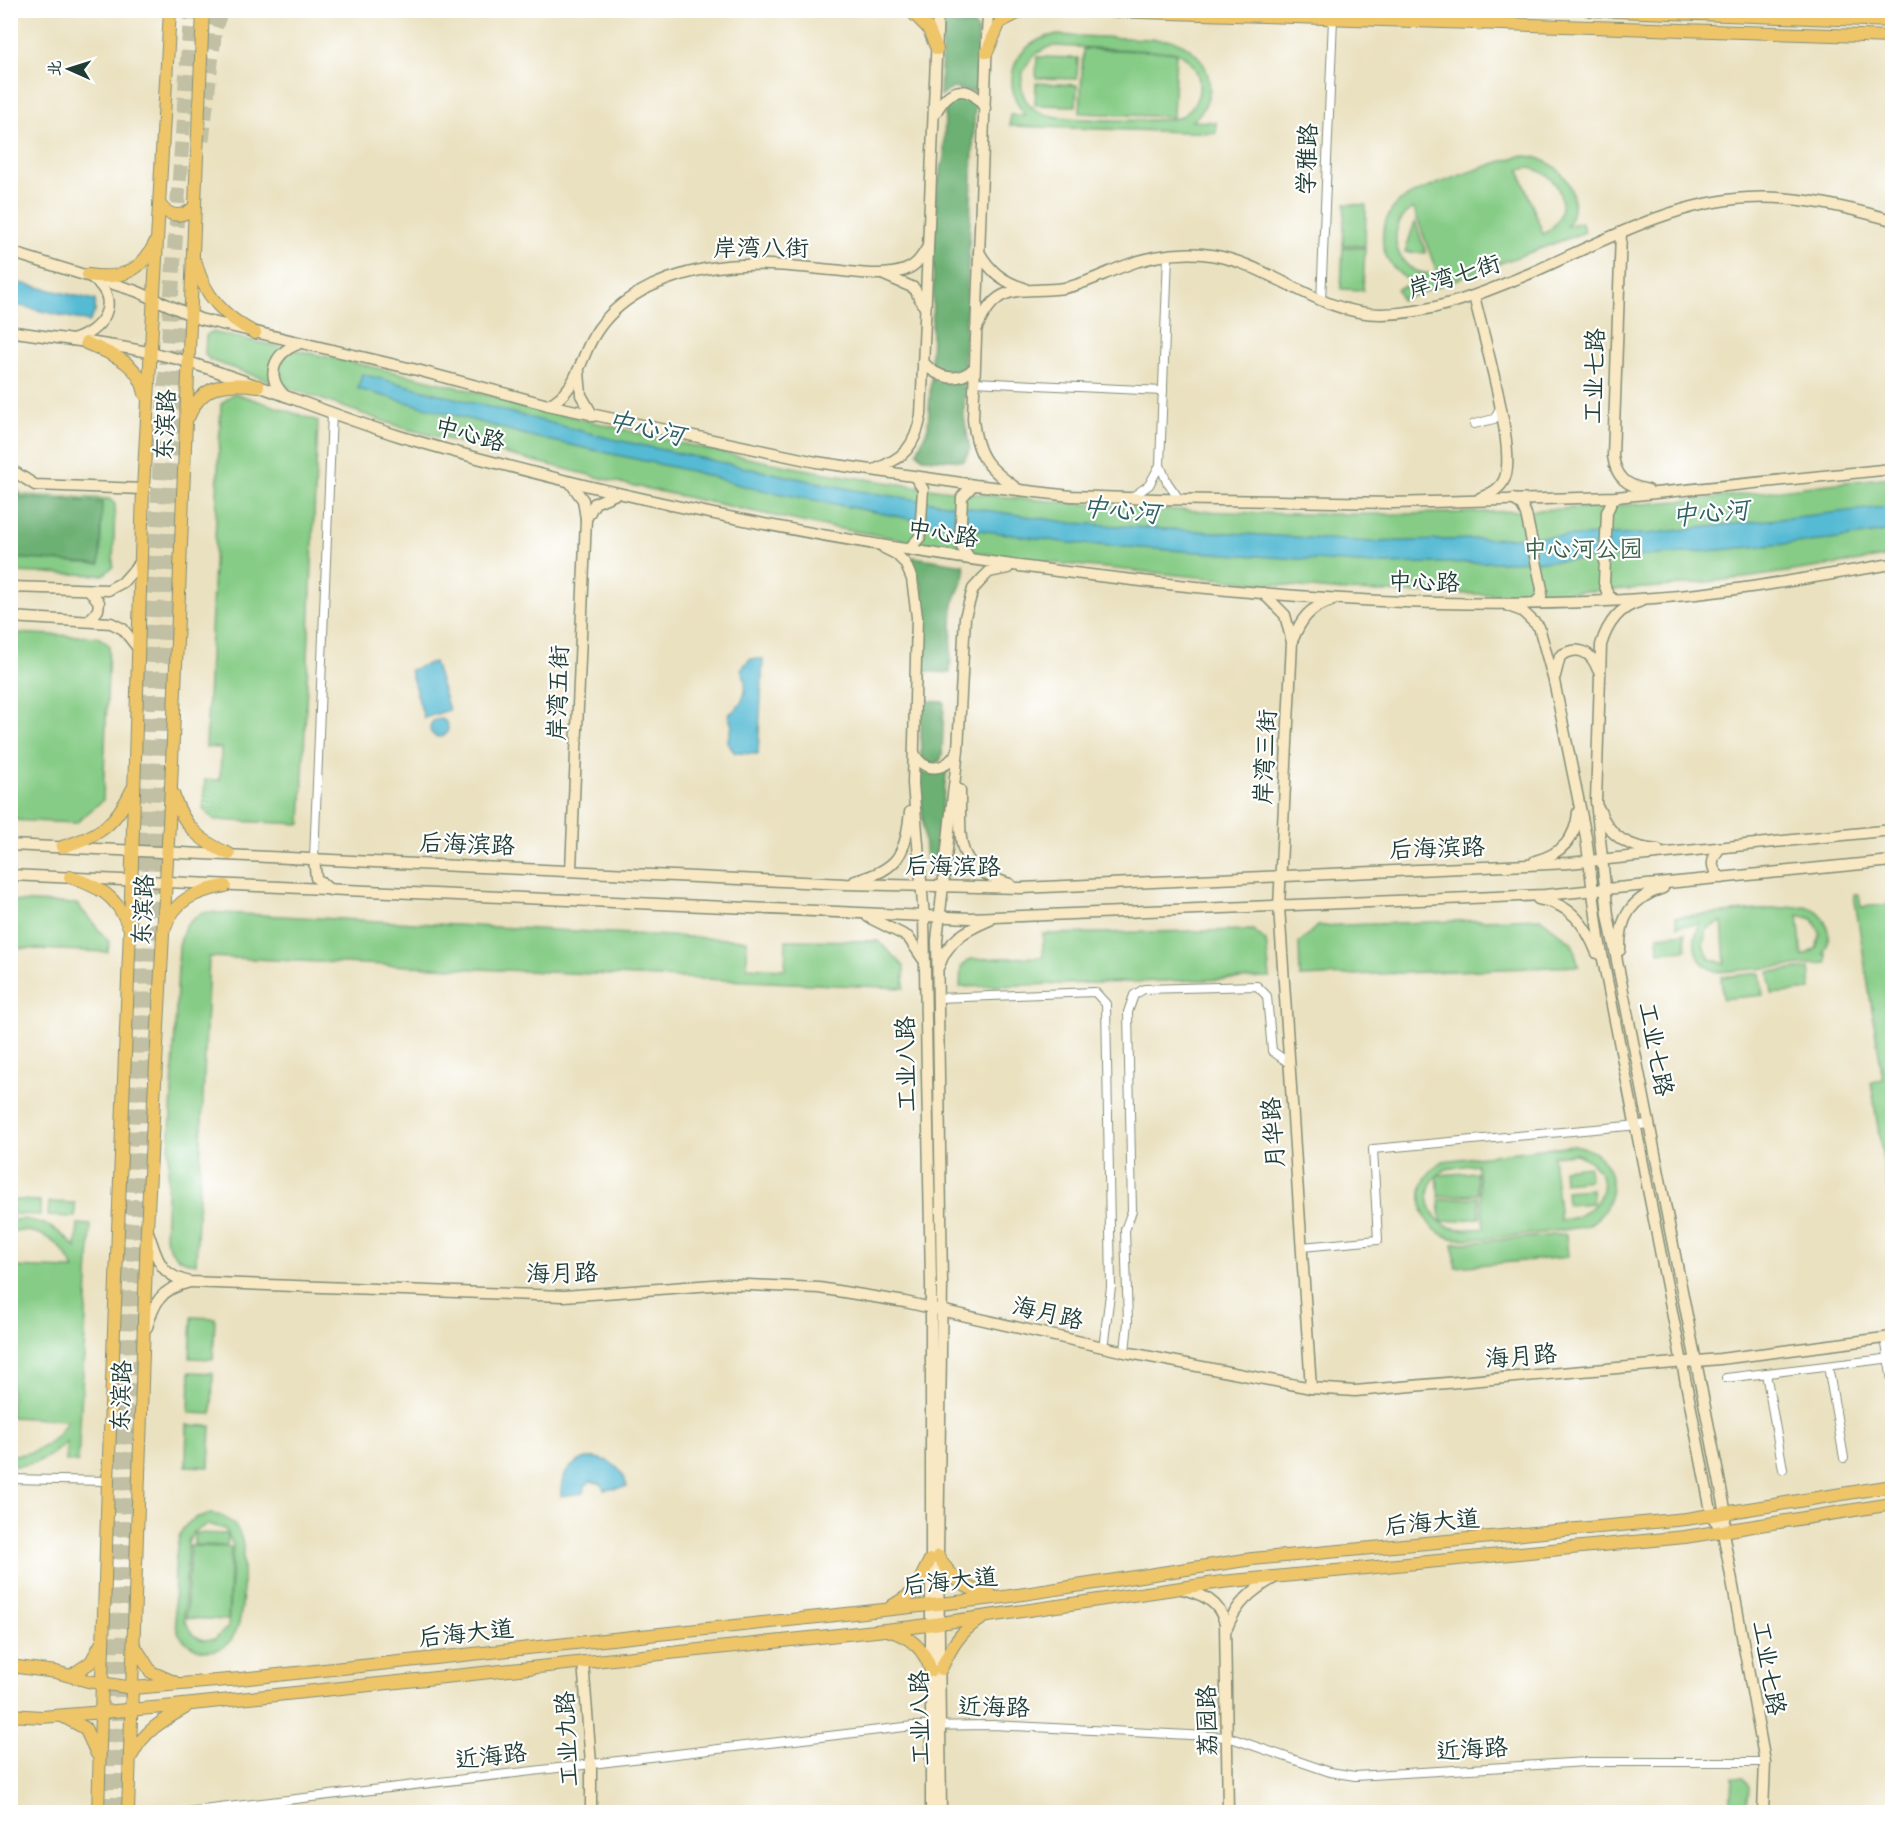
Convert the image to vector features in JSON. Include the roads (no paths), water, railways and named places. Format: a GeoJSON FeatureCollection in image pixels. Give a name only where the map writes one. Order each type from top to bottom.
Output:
{"type":"FeatureCollection","features":[{"type":"Feature","properties":{"kind":"main road"},"geometry":{"type":"LineString","coordinates":[[165,10],[169,28]]}},
{"type":"Feature","properties":{"kind":"main road","name":"东滨路"},"geometry":{"type":"LineString","coordinates":[[98,1812],[108,1481],[132,880],[140,563],[170,10]]}},
{"type":"Feature","properties":{"kind":"main road","name":"东滨路"},"geometry":{"type":"LineString","coordinates":[[128,1812],[147,1229],[171,788],[203,10]]}},
{"type":"Feature","properties":{"kind":"main road"},"geometry":{"type":"LineString","coordinates":[[203,29],[212,10]]}},
{"type":"Feature","properties":{"kind":"main road"},"geometry":{"type":"LineString","coordinates":[[910,10],[928,28],[937,49]]}},
{"type":"Feature","properties":{"kind":"main road"},"geometry":{"type":"LineString","coordinates":[[873,470],[901,457],[914,440],[921,415],[938,10]]}},
{"type":"Feature","properties":{"kind":"main road"},"geometry":{"type":"LineString","coordinates":[[988,10],[973,419],[980,454],[989,467],[1019,490]]}},
{"type":"Feature","properties":{"kind":"main road"},"geometry":{"type":"LineString","coordinates":[[987,52],[1000,22],[1024,10]]}},
{"type":"Feature","properties":{"kind":"main road"},"geometry":{"type":"LineString","coordinates":[[1080,10],[1893,37]]}},
{"type":"Feature","properties":{"kind":"main road"},"geometry":{"type":"LineString","coordinates":[[1588,10],[1893,21]]}},
{"type":"Feature","properties":{"kind":"main road"},"geometry":{"type":"LineString","coordinates":[[934,115],[941,102],[952,92],[961,91],[976,96],[985,108]]}},
{"type":"Feature","properties":{"kind":"main road","name":"岸湾七街"},"geometry":{"type":"LineString","coordinates":[[1027,289],[1050,289],[1081,284],[1130,263],[1168,255],[1190,254],[1227,259],[1321,301],[1361,312],[1393,314],[1426,310],[1474,296],[1621,233],[1700,206],[1750,198],[1821,202],[1893,220]]}},
{"type":"Feature","properties":{"kind":"main road"},"geometry":{"type":"LineString","coordinates":[[160,205],[170,214],[178,216],[185,215],[195,206]]}},
{"type":"Feature","properties":{"kind":"main road","name":"工业七路"},"geometry":{"type":"LineString","coordinates":[[1621,233],[1612,456],[1621,478],[1636,487],[1658,492]]}},
{"type":"Feature","properties":{"kind":"main road"},"geometry":{"type":"LineString","coordinates":[[88,274],[108,277],[125,275],[143,262],[158,237]]}},
{"type":"Feature","properties":{"kind":"main road"},"geometry":{"type":"LineString","coordinates":[[878,274],[898,272],[914,266],[929,245]]}},
{"type":"Feature","properties":{"kind":"main road","name":"中心路"},"geometry":{"type":"LineString","coordinates":[[10,252],[88,274],[191,316],[298,344],[417,370],[593,416],[816,462],[973,485],[1130,498],[1392,502],[1616,497],[1893,469]]}},
{"type":"Feature","properties":{"kind":"main road"},"geometry":{"type":"LineString","coordinates":[[194,252],[199,273],[216,304],[238,324],[255,333]]}},
{"type":"Feature","properties":{"kind":"main road"},"geometry":{"type":"LineString","coordinates":[[979,252],[988,268],[997,275],[1027,289]]}},
{"type":"Feature","properties":{"kind":"main road","name":"岸湾八街"},"geometry":{"type":"LineString","coordinates":[[548,405],[566,393],[595,333],[610,315],[637,293],[679,276],[739,265],[878,274]]}},
{"type":"Feature","properties":{"kind":"main road"},"geometry":{"type":"LineString","coordinates":[[69,340],[91,333],[104,319],[107,311],[105,293],[88,274]]}},
{"type":"Feature","properties":{"kind":"main road"},"geometry":{"type":"LineString","coordinates":[[878,274],[902,280],[914,288],[923,300],[926,311]]}},
{"type":"Feature","properties":{"kind":"main road"},"geometry":{"type":"LineString","coordinates":[[976,330],[985,309],[998,298],[1013,291],[1027,289]]}},
{"type":"Feature","properties":{"kind":"main road"},"geometry":{"type":"LineString","coordinates":[[1474,296],[1500,410],[1505,442],[1506,475],[1501,487],[1476,500]]}},
{"type":"Feature","properties":{"kind":"main road","name":"中心路"},"geometry":{"type":"LineString","coordinates":[[10,331],[189,362],[399,436],[570,482],[874,543],[1018,567],[1339,599],[1535,603],[1654,598],[1748,588],[1893,564]]}},
{"type":"Feature","properties":{"kind":"main road"},"geometry":{"type":"LineString","coordinates":[[87,343],[131,365],[142,380],[148,408]]}},
{"type":"Feature","properties":{"kind":"main road"},"geometry":{"type":"LineString","coordinates":[[286,397],[276,385],[273,370],[283,351],[298,344]]}},
{"type":"Feature","properties":{"kind":"main road"},"geometry":{"type":"LineString","coordinates":[[923,362],[936,374],[953,378],[962,376],[974,368]]}},
{"type":"Feature","properties":{"kind":"main road"},"geometry":{"type":"LineString","coordinates":[[579,369],[581,395],[593,416]]}},
{"type":"Feature","properties":{"kind":"main road"},"geometry":{"type":"LineString","coordinates":[[186,426],[202,394],[212,388],[225,384],[258,386]]}},
{"type":"Feature","properties":{"kind":"main road"},"geometry":{"type":"LineString","coordinates":[[10,469],[35,485],[143,489]]}},
{"type":"Feature","properties":{"kind":"main road"},"geometry":{"type":"LineString","coordinates":[[909,549],[920,537],[923,489],[915,477]]}},
{"type":"Feature","properties":{"kind":"main road"},"geometry":{"type":"LineString","coordinates":[[570,482],[583,500],[586,519]]}},
{"type":"Feature","properties":{"kind":"main road"},"geometry":{"type":"LineString","coordinates":[[970,559],[960,544],[962,497],[973,485]]}},
{"type":"Feature","properties":{"kind":"main road"},"geometry":{"type":"LineString","coordinates":[[586,519],[595,503],[620,493]]}},
{"type":"Feature","properties":{"kind":"main road"},"geometry":{"type":"LineString","coordinates":[[1614,600],[1605,590],[1604,583],[1607,512],[1616,497]]}},
{"type":"Feature","properties":{"kind":"main road"},"geometry":{"type":"LineString","coordinates":[[1513,499],[1522,505],[1526,514],[1542,589],[1541,597],[1535,603]]}},
{"type":"Feature","properties":{"kind":"main road","name":"岸湾五街"},"geometry":{"type":"LineString","coordinates":[[572,869],[586,519]]}},
{"type":"Feature","properties":{"kind":"main road","name":"工业八路"},"geometry":{"type":"LineString","coordinates":[[874,543],[896,554],[905,563],[916,595],[913,784],[924,917],[936,1309]]}},
{"type":"Feature","properties":{"kind":"main road"},"geometry":{"type":"LineString","coordinates":[[10,587],[90,591],[116,587],[140,563]]}},
{"type":"Feature","properties":{"kind":"main road","name":"工业八路"},"geometry":{"type":"LineString","coordinates":[[941,1812],[934,1558],[939,917],[958,750],[963,635],[968,603],[973,589],[989,572],[1018,567]]}},
{"type":"Feature","properties":{"kind":"main road"},"geometry":{"type":"LineString","coordinates":[[89,621],[98,610],[99,602],[90,591]]}},
{"type":"Feature","properties":{"kind":"main road"},"geometry":{"type":"LineString","coordinates":[[1263,593],[1286,615],[1292,642]]}},
{"type":"Feature","properties":{"kind":"main road","name":"工业七路"},"geometry":{"type":"LineString","coordinates":[[1654,598],[1624,608],[1609,624],[1601,645],[1596,801],[1601,861],[1620,977],[1726,1514],[1723,1532],[1765,1762],[1763,1812]]}},
{"type":"Feature","properties":{"kind":"main road"},"geometry":{"type":"LineString","coordinates":[[1292,642],[1298,626],[1309,611],[1318,605],[1339,599]]}},
{"type":"Feature","properties":{"kind":"main road","name":"工业七路"},"geometry":{"type":"LineString","coordinates":[[1502,603],[1522,611],[1539,627],[1554,681],[1576,784],[1607,978],[1712,1516],[1723,1532]]}},
{"type":"Feature","properties":{"kind":"main road"},"geometry":{"type":"LineString","coordinates":[[10,617],[89,621],[117,625],[130,635],[137,646]]}},
{"type":"Feature","properties":{"kind":"main road","name":"岸湾三街"},"geometry":{"type":"LineString","coordinates":[[1279,875],[1292,642]]}},
{"type":"Feature","properties":{"kind":"main road"},"geometry":{"type":"LineString","coordinates":[[1554,681],[1560,656],[1568,651],[1587,652],[1594,657],[1599,673]]}},
{"type":"Feature","properties":{"kind":"main road"},"geometry":{"type":"LineString","coordinates":[[913,750],[922,764],[936,768],[949,763],[958,750]]}},
{"type":"Feature","properties":{"kind":"main road"},"geometry":{"type":"LineString","coordinates":[[958,750],[961,842],[968,861],[986,876],[1022,888]]}},
{"type":"Feature","properties":{"kind":"main road"},"geometry":{"type":"LineString","coordinates":[[62,847],[90,837],[110,825],[122,809],[135,784]]}},
{"type":"Feature","properties":{"kind":"main road"},"geometry":{"type":"LineString","coordinates":[[845,884],[880,873],[896,862],[907,835],[913,784]]}},
{"type":"Feature","properties":{"kind":"main road"},"geometry":{"type":"LineString","coordinates":[[1516,866],[1541,859],[1566,846],[1574,835],[1577,821],[1576,784]]}},
{"type":"Feature","properties":{"kind":"main road"},"geometry":{"type":"LineString","coordinates":[[171,788],[179,811],[190,830],[207,843],[229,854]]}},
{"type":"Feature","properties":{"kind":"main road"},"geometry":{"type":"LineString","coordinates":[[1596,801],[1607,827],[1623,842],[1646,849],[1685,852]]}},
{"type":"Feature","properties":{"kind":"main road","name":"后海滨路"},"geometry":{"type":"LineString","coordinates":[[10,844],[572,869],[845,884],[1022,888],[1589,862],[1890,832]]}},
{"type":"Feature","properties":{"kind":"main road"},"geometry":{"type":"LineString","coordinates":[[1720,848],[1712,859],[1712,865],[1714,871],[1722,878]]}},
{"type":"Feature","properties":{"kind":"main road"},"geometry":{"type":"LineString","coordinates":[[314,858],[316,878],[330,890]]}},
{"type":"Feature","properties":{"kind":"main road"},"geometry":{"type":"LineString","coordinates":[[10,875],[924,917],[997,918],[1519,897],[1892,860]]}},
{"type":"Feature","properties":{"kind":"main road","name":"月华路"},"geometry":{"type":"LineString","coordinates":[[1279,875],[1279,907],[1311,1388]]}},
{"type":"Feature","properties":{"kind":"main road"},"geometry":{"type":"LineString","coordinates":[[70,877],[98,887],[113,898],[130,929]]}},
{"type":"Feature","properties":{"kind":"main road"},"geometry":{"type":"LineString","coordinates":[[1620,977],[1620,929],[1629,908],[1655,891],[1679,882]]}},
{"type":"Feature","properties":{"kind":"main road"},"geometry":{"type":"LineString","coordinates":[[163,935],[173,912],[188,897],[225,886]]}},
{"type":"Feature","properties":{"kind":"main road"},"geometry":{"type":"LineString","coordinates":[[1519,897],[1557,903],[1576,916],[1589,933],[1607,978]]}},
{"type":"Feature","properties":{"kind":"main road"},"geometry":{"type":"LineString","coordinates":[[861,914],[908,937],[925,965]]}},
{"type":"Feature","properties":{"kind":"main road"},"geometry":{"type":"LineString","coordinates":[[937,978],[944,954],[954,940],[974,927],[997,918]]}},
{"type":"Feature","properties":{"kind":"main road"},"geometry":{"type":"LineString","coordinates":[[147,1229],[157,1259],[166,1272],[176,1279],[190,1282]]}},
{"type":"Feature","properties":{"kind":"main road"},"geometry":{"type":"LineString","coordinates":[[144,1337],[153,1306],[159,1296],[176,1285],[190,1282]]}},
{"type":"Feature","properties":{"kind":"main road","name":"海月路"},"geometry":{"type":"LineString","coordinates":[[190,1282],[564,1296],[726,1284],[776,1284],[819,1288],[936,1309],[1103,1348],[1311,1388],[1355,1391],[1683,1363],[1889,1338]]}},
{"type":"Feature","properties":{"kind":"main road","name":"后海大道"},"geometry":{"type":"LineString","coordinates":[[10,1666],[72,1675],[133,1688],[184,1684],[1004,1597],[1252,1559],[1712,1516],[1893,1486]]}},
{"type":"Feature","properties":{"kind":"main road","name":"后海大道"},"geometry":{"type":"LineString","coordinates":[[10,1715],[61,1716],[132,1710],[935,1624],[1178,1588],[1280,1576],[1723,1532],[1893,1504]]}},
{"type":"Feature","properties":{"kind":"main road"},"geometry":{"type":"LineString","coordinates":[[877,1610],[897,1604],[909,1597],[934,1558],[968,1588],[1004,1597]]}},
{"type":"Feature","properties":{"kind":"main road","name":"荔园路"},"geometry":{"type":"LineString","coordinates":[[1227,1628],[1233,1613],[1244,1599],[1280,1576]]}},
{"type":"Feature","properties":{"kind":"main road","name":"荔园路"},"geometry":{"type":"LineString","coordinates":[[1178,1588],[1205,1596],[1214,1602],[1227,1628],[1228,1812]]}},
{"type":"Feature","properties":{"kind":"main road"},"geometry":{"type":"LineString","coordinates":[[880,1630],[909,1639],[923,1651],[936,1670],[964,1631],[989,1616]]}},
{"type":"Feature","properties":{"kind":"main road"},"geometry":{"type":"LineString","coordinates":[[72,1675],[91,1662],[103,1638]]}},
{"type":"Feature","properties":{"kind":"main road"},"geometry":{"type":"LineString","coordinates":[[135,1645],[143,1663],[151,1672],[162,1679],[184,1684]]}},
{"type":"Feature","properties":{"kind":"main road","name":"工业九路"},"geometry":{"type":"LineString","coordinates":[[583,1662],[591,1763],[591,1812]]}},
{"type":"Feature","properties":{"kind":"main road"},"geometry":{"type":"LineString","coordinates":[[129,1762],[138,1743],[150,1730],[190,1704]]}},
{"type":"Feature","properties":{"kind":"main road"},"geometry":{"type":"LineString","coordinates":[[61,1716],[85,1728],[99,1760]]}},
{"type":"Feature","properties":{"kind":"main road","name":"工业八路"},"geometry":{"type":"LineString","coordinates":[[931,1812],[937,1725]]}},
{"type":"Feature","properties":{"kind":"street","name":"学雅路"},"geometry":{"type":"LineString","coordinates":[[1321,301],[1333,19]]}},
{"type":"Feature","properties":{"kind":"street"},"geometry":{"type":"LineString","coordinates":[[1168,255],[1160,465],[1167,482],[1179,499]]}},
{"type":"Feature","properties":{"kind":"street"},"geometry":{"type":"LineString","coordinates":[[974,382],[1163,391]]}},
{"type":"Feature","properties":{"kind":"street"},"geometry":{"type":"LineString","coordinates":[[1474,424],[1494,419],[1500,410]]}},
{"type":"Feature","properties":{"kind":"street"},"geometry":{"type":"LineString","coordinates":[[314,858],[333,413]]}},
{"type":"Feature","properties":{"kind":"street"},"geometry":{"type":"LineString","coordinates":[[1130,498],[1149,485],[1160,465]]}},
{"type":"Feature","properties":{"kind":"street"},"geometry":{"type":"LineString","coordinates":[[1125,1352],[1128,1322],[1125,1230],[1132,1211],[1128,1012],[1131,999],[1144,989],[1257,986],[1267,996],[1272,1051],[1289,1063]]}},
{"type":"Feature","properties":{"kind":"street"},"geometry":{"type":"LineString","coordinates":[[937,998],[1095,992],[1106,1004],[1111,1287],[1103,1348]]}},
{"type":"Feature","properties":{"kind":"street"},"geometry":{"type":"LineString","coordinates":[[1302,1247],[1378,1240],[1373,1149],[1650,1124]]}},
{"type":"Feature","properties":{"kind":"street"},"geometry":{"type":"LineString","coordinates":[[1889,1338],[1893,1381]]}},
{"type":"Feature","properties":{"kind":"street"},"geometry":{"type":"LineString","coordinates":[[1726,1378],[1891,1358]]}},
{"type":"Feature","properties":{"kind":"street"},"geometry":{"type":"LineString","coordinates":[[1828,1366],[1844,1458]]}},
{"type":"Feature","properties":{"kind":"street"},"geometry":{"type":"LineString","coordinates":[[1766,1373],[1783,1469]]}},
{"type":"Feature","properties":{"kind":"street"},"geometry":{"type":"LineString","coordinates":[[10,1479],[108,1481]]}},
{"type":"Feature","properties":{"kind":"street","name":"近海路"},"geometry":{"type":"LineString","coordinates":[[186,1812],[591,1763],[937,1725],[993,1725],[1228,1737],[1330,1772],[1354,1776],[1586,1762],[1765,1762]]}},
{"type":"Feature","properties":{"kind":"water"},"geometry":{"type":"Polygon","coordinates":[[[11,281],[95,300],[95,312],[89,322],[11,304],[11,281]]]}},
{"type":"Feature","properties":{"kind":"water"},"geometry":{"type":"Polygon","coordinates":[[[362,374],[612,439],[747,468],[859,491],[1072,523],[1372,542],[1647,534],[1892,506],[1892,531],[1830,540],[1673,554],[1554,561],[1374,564],[1069,543],[931,523],[747,487],[695,472],[534,437],[358,389],[362,374]]]}},
{"type":"Feature","properties":{"kind":"water"},"geometry":{"type":"Polygon","coordinates":[[[750,659],[763,659],[758,754],[735,753],[727,742],[732,726],[728,715],[742,701],[745,682],[741,669],[750,659]]]}},
{"type":"Feature","properties":{"kind":"water"},"geometry":{"type":"Polygon","coordinates":[[[434,662],[449,710],[424,718],[410,670],[434,662]]]}},
{"type":"Feature","properties":{"kind":"water"},"geometry":{"type":"Polygon","coordinates":[[[435,719],[443,719],[448,724],[446,735],[435,737],[430,732],[430,724],[435,719]]]}},
{"type":"Feature","properties":{"kind":"water"},"geometry":{"type":"Polygon","coordinates":[[[586,1458],[601,1459],[613,1464],[622,1474],[627,1487],[604,1490],[601,1484],[591,1481],[585,1486],[584,1493],[561,1496],[562,1483],[567,1472],[586,1458]]]}},
{"type":"Feature","properties":{"kind":"tunnel"},"geometry":{"type":"LineString","coordinates":[[106,1812],[142,816],[160,462],[191,10]]}},
{"type":"Feature","properties":{"kind":"tunnel"},"geometry":{"type":"LineString","coordinates":[[202,141],[215,28],[221,10]]}},
{"type":"Feature","properties":{"kind":"tunnel"},"geometry":{"type":"LineString","coordinates":[[118,1812],[136,1304],[171,472],[186,299]]}},
{"type":"Feature","properties":{"kind":"water label","name":"中心河"},"geometry":{"type":"Point","coordinates":[646,428]}},
{"type":"Feature","properties":{"kind":"water label","name":"中心河"},"geometry":{"type":"Point","coordinates":[1121,510]}},
{"type":"Feature","properties":{"kind":"water label","name":"中心河"},"geometry":{"type":"Point","coordinates":[1710,513]}},
{"type":"Feature","properties":{"kind":"park label","name":"中心河公园"},"geometry":{"type":"Point","coordinates":[1583,549]}}]}
